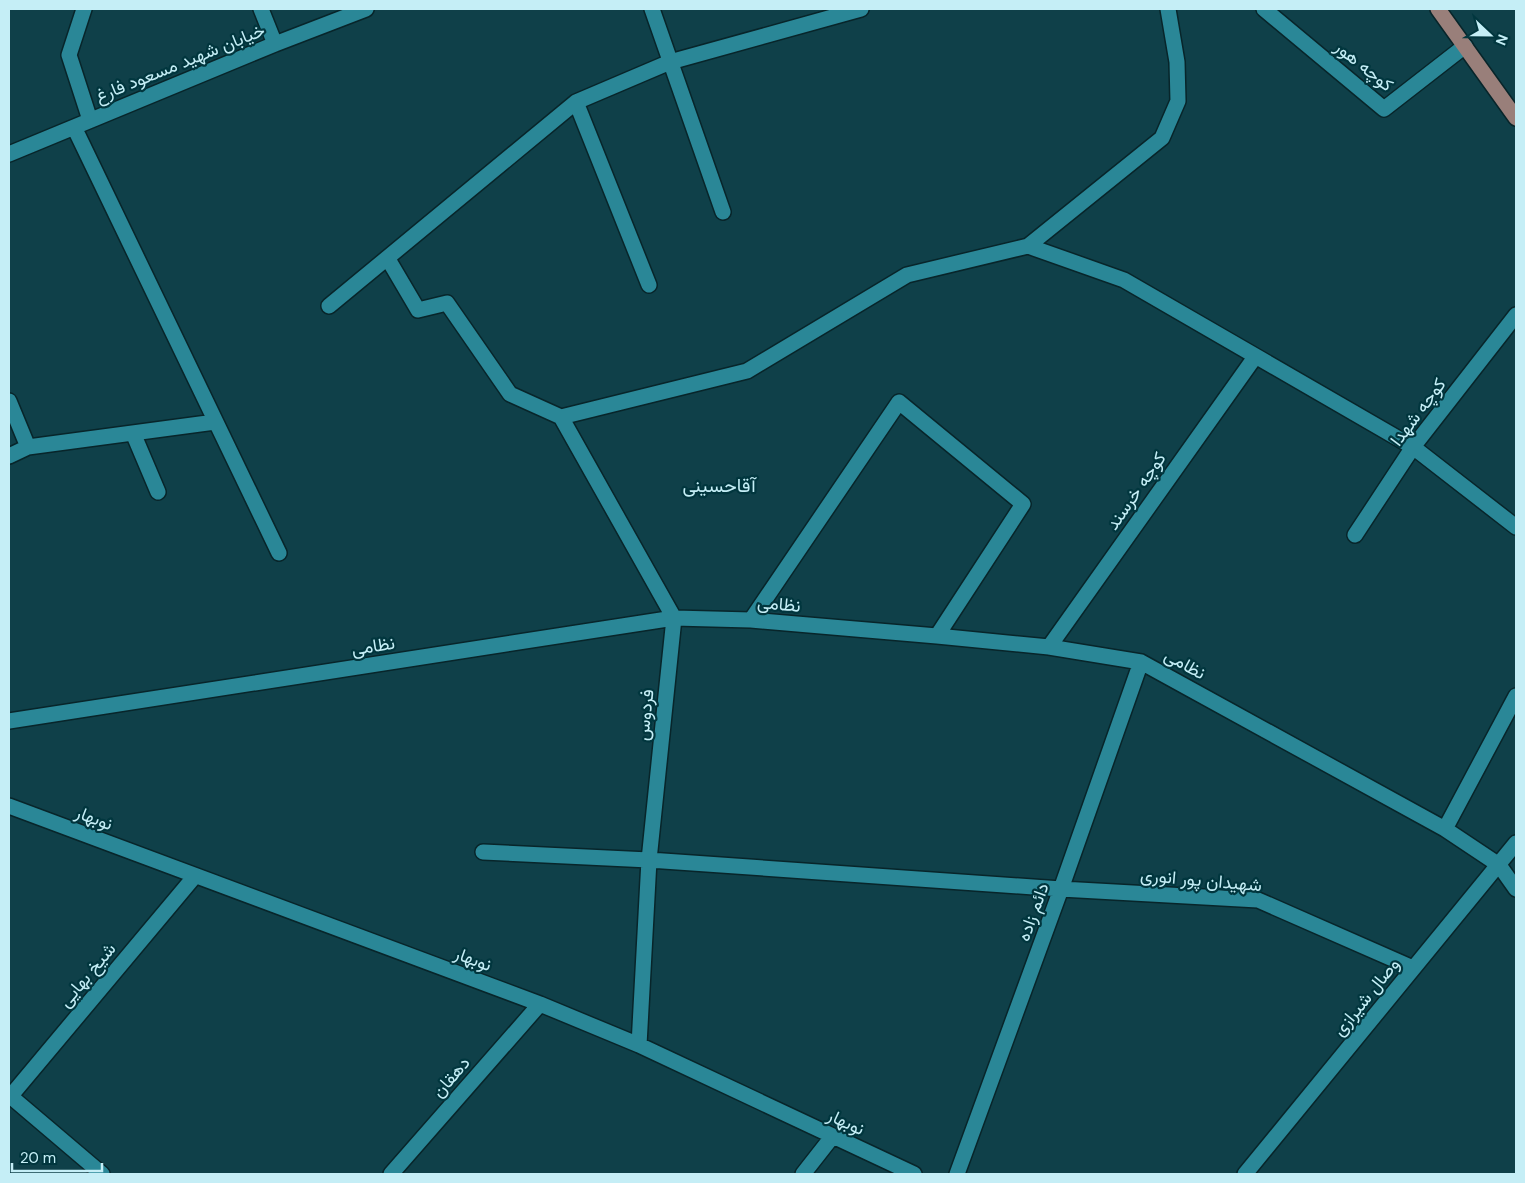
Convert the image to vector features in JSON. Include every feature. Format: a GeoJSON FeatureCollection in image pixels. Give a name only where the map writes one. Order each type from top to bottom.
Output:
{"type":"FeatureCollection","features":[{"type":"Feature","properties":{"kind":"main road"},"geometry":{"type":"LineString","coordinates":[[1438,9],[1516,118]]}},
{"type":"Feature","properties":{"kind":"street"},"geometry":{"type":"LineString","coordinates":[[84,9],[69,55],[90,120]]}},
{"type":"Feature","properties":{"kind":"street"},"geometry":{"type":"LineString","coordinates":[[261,9],[275,44]]}},
{"type":"Feature","properties":{"kind":"street","name":"خیابان شهید مسعود فارغ"},"geometry":{"type":"LineString","coordinates":[[9,154],[275,44],[366,9]]}},
{"type":"Feature","properties":{"kind":"street"},"geometry":{"type":"LineString","coordinates":[[652,9],[723,212]]}},
{"type":"Feature","properties":{"kind":"street"},"geometry":{"type":"LineString","coordinates":[[329,306],[576,102],[670,62],[841,12],[862,9]]}},
{"type":"Feature","properties":{"kind":"street"},"geometry":{"type":"LineString","coordinates":[[561,418],[747,371],[907,275],[1028,246],[1162,138],[1178,100],[1177,62],[1168,9]]}},
{"type":"Feature","properties":{"kind":"street","name":"کوچه هور"},"geometry":{"type":"LineString","coordinates":[[1264,9],[1384,109],[1465,46]]}},
{"type":"Feature","properties":{"kind":"street"},"geometry":{"type":"LineString","coordinates":[[576,102],[649,285]]}},
{"type":"Feature","properties":{"kind":"street"},"geometry":{"type":"LineString","coordinates":[[74,127],[279,553]]}},
{"type":"Feature","properties":{"kind":"street"},"geometry":{"type":"LineString","coordinates":[[1028,246],[1124,280],[1413,448],[1516,527]]}},
{"type":"Feature","properties":{"kind":"street"},"geometry":{"type":"LineString","coordinates":[[388,259],[418,310],[447,303],[510,394],[561,418],[674,618]]}},
{"type":"Feature","properties":{"kind":"street","name":"کوچه شهدا"},"geometry":{"type":"LineString","coordinates":[[1355,534],[1413,448],[1516,315]]}},
{"type":"Feature","properties":{"kind":"street","name":"کوچه خرسند"},"geometry":{"type":"LineString","coordinates":[[1049,648],[1254,357]]}},
{"type":"Feature","properties":{"kind":"street"},"geometry":{"type":"LineString","coordinates":[[9,401],[28,448]]}},
{"type":"Feature","properties":{"kind":"street"},"geometry":{"type":"LineString","coordinates":[[751,620],[898,402],[1023,504],[937,636]]}},
{"type":"Feature","properties":{"kind":"street"},"geometry":{"type":"LineString","coordinates":[[9,456],[28,448],[215,422]]}},
{"type":"Feature","properties":{"kind":"street"},"geometry":{"type":"LineString","coordinates":[[133,433],[158,492]]}},
{"type":"Feature","properties":{"kind":"street","name":"نظامی"},"geometry":{"type":"LineString","coordinates":[[9,722],[674,618],[751,620],[937,636],[1049,648],[1140,662],[1446,829],[1499,865]]}},
{"type":"Feature","properties":{"kind":"street","name":"فردوس"},"geometry":{"type":"LineString","coordinates":[[639,1045],[649,860],[674,618]]}},
{"type":"Feature","properties":{"kind":"street","name":"دائم زاده"},"geometry":{"type":"LineString","coordinates":[[957,1174],[1061,889],[1140,662]]}},
{"type":"Feature","properties":{"kind":"street"},"geometry":{"type":"LineString","coordinates":[[1446,829],[1516,696]]}},
{"type":"Feature","properties":{"kind":"street","name":"نوبهار"},"geometry":{"type":"LineString","coordinates":[[9,806],[540,1004],[639,1045],[914,1174]]}},
{"type":"Feature","properties":{"kind":"street","name":"وصال شیرازی"},"geometry":{"type":"LineString","coordinates":[[1245,1174],[1516,843]]}},
{"type":"Feature","properties":{"kind":"street"},"geometry":{"type":"LineString","coordinates":[[483,852],[649,860],[1061,889]]}},
{"type":"Feature","properties":{"kind":"street"},"geometry":{"type":"LineString","coordinates":[[1499,865],[1516,889]]}},
{"type":"Feature","properties":{"kind":"street","name":"شیخ بهایی"},"geometry":{"type":"LineString","coordinates":[[9,1096],[195,876]]}},
{"type":"Feature","properties":{"kind":"street","name":"شهیدان پور انوری"},"geometry":{"type":"LineString","coordinates":[[1061,889],[1258,900],[1413,968]]}},
{"type":"Feature","properties":{"kind":"street","name":"دهقان"},"geometry":{"type":"LineString","coordinates":[[390,1174],[540,1004]]}},
{"type":"Feature","properties":{"kind":"street"},"geometry":{"type":"LineString","coordinates":[[9,1096],[102,1174]]}},
{"type":"Feature","properties":{"kind":"street"},"geometry":{"type":"LineString","coordinates":[[804,1174],[832,1136]]}},
{"type":"Feature","properties":{"kind":"district","name":"آقاحسینی"},"geometry":{"type":"Point","coordinates":[719,485]}}]}
